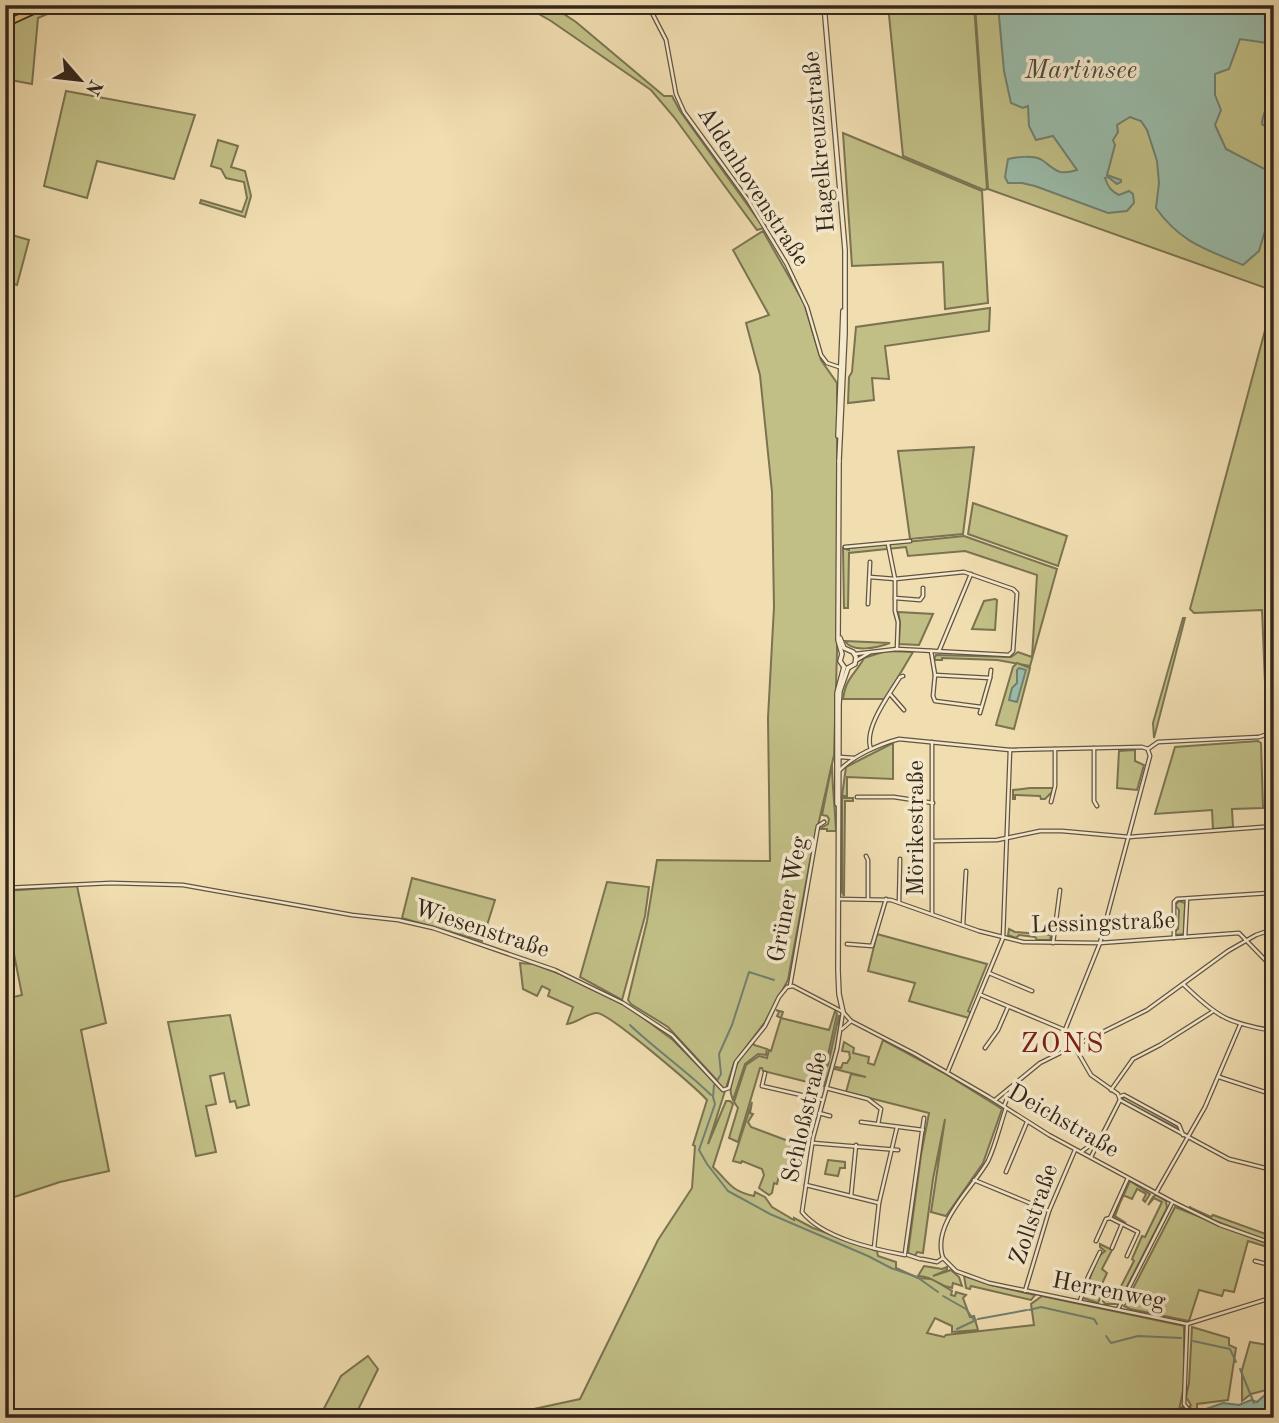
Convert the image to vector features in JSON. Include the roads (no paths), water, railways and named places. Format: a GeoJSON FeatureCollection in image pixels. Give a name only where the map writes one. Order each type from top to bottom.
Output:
{"type":"FeatureCollection","features":[{"type":"Feature","properties":{"kind":"main road"},"geometry":{"type":"LineString","coordinates":[[5,24],[46,5]]}},
{"type":"Feature","properties":{"kind":"street","name":"Aldenhovenstraße"},"geometry":{"type":"LineString","coordinates":[[648,5],[666,40],[676,94],[684,112],[759,217],[802,294],[821,355],[827,363],[839,367]]}},
{"type":"Feature","properties":{"kind":"street","name":"Hagelkreuzstraße"},"geometry":{"type":"LineString","coordinates":[[824,5],[844,225],[844,371],[839,461]]}},
{"type":"Feature","properties":{"kind":"street","name":"Hagelkreuzstraße"},"geometry":{"type":"LineString","coordinates":[[839,367],[845,275]]}},
{"type":"Feature","properties":{"kind":"street"},"geometry":{"type":"LineString","coordinates":[[839,367],[838,633],[842,654],[840,661],[846,667]]}},
{"type":"Feature","properties":{"kind":"street"},"geometry":{"type":"LineString","coordinates":[[845,547],[910,541]]}},
{"type":"Feature","properties":{"kind":"street"},"geometry":{"type":"LineString","coordinates":[[888,544],[895,579],[897,649]]}},
{"type":"Feature","properties":{"kind":"street"},"geometry":{"type":"LineString","coordinates":[[868,604],[870,562]]}},
{"type":"Feature","properties":{"kind":"street"},"geometry":{"type":"LineString","coordinates":[[838,633],[847,651],[855,654],[897,649],[1012,654],[1016,591],[964,572],[895,579],[870,577]]}},
{"type":"Feature","properties":{"kind":"street"},"geometry":{"type":"LineString","coordinates":[[939,651],[971,574]]}},
{"type":"Feature","properties":{"kind":"street"},"geometry":{"type":"LineString","coordinates":[[895,598],[920,600],[923,588]]}},
{"type":"Feature","properties":{"kind":"street"},"geometry":{"type":"LineString","coordinates":[[842,654],[847,651]]}},
{"type":"Feature","properties":{"kind":"street"},"geometry":{"type":"LineString","coordinates":[[931,651],[935,701],[981,707]]}},
{"type":"Feature","properties":{"kind":"street"},"geometry":{"type":"LineString","coordinates":[[846,667],[871,652]]}},
{"type":"Feature","properties":{"kind":"street"},"geometry":{"type":"LineString","coordinates":[[855,654],[857,660]]}},
{"type":"Feature","properties":{"kind":"street"},"geometry":{"type":"LineString","coordinates":[[838,831],[840,770],[835,743],[837,693],[846,667]]}},
{"type":"Feature","properties":{"kind":"street"},"geometry":{"type":"LineString","coordinates":[[843,1012],[838,985],[838,760],[840,695],[846,667]]}},
{"type":"Feature","properties":{"kind":"street"},"geometry":{"type":"LineString","coordinates":[[979,713],[991,670]]}},
{"type":"Feature","properties":{"kind":"street"},"geometry":{"type":"LineString","coordinates":[[935,675],[989,678]]}},
{"type":"Feature","properties":{"kind":"street"},"geometry":{"type":"LineString","coordinates":[[872,750],[868,739],[870,731],[903,676]]}},
{"type":"Feature","properties":{"kind":"street"},"geometry":{"type":"LineString","coordinates":[[890,694],[904,710]]}},
{"type":"Feature","properties":{"kind":"street"},"geometry":{"type":"LineString","coordinates":[[1148,749],[1162,742],[1259,737],[1274,732]]}},
{"type":"Feature","properties":{"kind":"street"},"geometry":{"type":"LineString","coordinates":[[840,770],[872,750],[899,739],[1010,750],[1148,749]]}},
{"type":"Feature","properties":{"kind":"street","name":"Mörikestraße"},"geometry":{"type":"LineString","coordinates":[[932,742],[932,914]]}},
{"type":"Feature","properties":{"kind":"street"},"geometry":{"type":"LineString","coordinates":[[1094,748],[1094,801],[1097,806]]}},
{"type":"Feature","properties":{"kind":"street"},"geometry":{"type":"LineString","coordinates":[[1051,802],[1055,786],[1055,749]]}},
{"type":"Feature","properties":{"kind":"street"},"geometry":{"type":"LineString","coordinates":[[1065,1030],[1100,943],[1150,756],[1148,749]]}},
{"type":"Feature","properties":{"kind":"street"},"geometry":{"type":"LineString","coordinates":[[947,1073],[1003,938],[1010,750]]}},
{"type":"Feature","properties":{"kind":"street"},"geometry":{"type":"LineString","coordinates":[[838,760],[858,758]]}},
{"type":"Feature","properties":{"kind":"street"},"geometry":{"type":"LineString","coordinates":[[838,760],[848,763]]}},
{"type":"Feature","properties":{"kind":"street"},"geometry":{"type":"LineString","coordinates":[[857,797],[894,797],[933,803]]}},
{"type":"Feature","properties":{"kind":"street","name":"Grüner Weg"},"geometry":{"type":"LineString","coordinates":[[790,986],[818,826],[824,822]]}},
{"type":"Feature","properties":{"kind":"street"},"geometry":{"type":"LineString","coordinates":[[933,841],[1007,838],[1040,831],[1129,837],[1274,826]]}},
{"type":"Feature","properties":{"kind":"street"},"geometry":{"type":"LineString","coordinates":[[866,856],[868,898]]}},
{"type":"Feature","properties":{"kind":"street"},"geometry":{"type":"LineString","coordinates":[[899,902],[900,859]]}},
{"type":"Feature","properties":{"kind":"street"},"geometry":{"type":"LineString","coordinates":[[963,925],[966,871]]}},
{"type":"Feature","properties":{"kind":"street"},"geometry":{"type":"LineString","coordinates":[[995,1100],[1040,1063],[1147,1010],[1246,940],[1272,930],[1269,877],[1274,874]]}},
{"type":"Feature","properties":{"kind":"street","name":"Wiesenstraße"},"geometry":{"type":"LineString","coordinates":[[5,888],[83,883],[174,884],[433,928],[555,970],[625,1004],[672,1035],[723,1090],[729,1088],[741,1054],[760,1032],[779,996],[790,986]]}},
{"type":"Feature","properties":{"kind":"street"},"geometry":{"type":"LineString","coordinates":[[1053,943],[1060,890]]}},
{"type":"Feature","properties":{"kind":"street"},"geometry":{"type":"LineString","coordinates":[[1174,938],[1175,901],[1269,893]]}},
{"type":"Feature","properties":{"kind":"street","name":"Lessingstraße"},"geometry":{"type":"LineString","coordinates":[[838,899],[868,898],[899,902],[1003,938],[1023,942],[1100,943],[1234,932],[1243,935],[1246,940]]}},
{"type":"Feature","properties":{"kind":"street"},"geometry":{"type":"LineString","coordinates":[[847,944],[872,946],[886,899]]}},
{"type":"Feature","properties":{"kind":"street"},"geometry":{"type":"LineString","coordinates":[[1185,937],[1186,899]]}},
{"type":"Feature","properties":{"kind":"street"},"geometry":{"type":"LineString","coordinates":[[1246,940],[1274,969]]}},
{"type":"Feature","properties":{"kind":"street"},"geometry":{"type":"LineString","coordinates":[[989,973],[1032,991]]}},
{"type":"Feature","properties":{"kind":"street"},"geometry":{"type":"LineString","coordinates":[[1183,984],[1212,1012],[1240,1026],[1274,1031]]}},
{"type":"Feature","properties":{"kind":"street"},"geometry":{"type":"LineString","coordinates":[[790,986],[843,1012]]}},
{"type":"Feature","properties":{"kind":"street"},"geometry":{"type":"LineString","coordinates":[[980,995],[1065,1030],[1091,1075],[1120,1099],[1229,1159],[1272,1169]]}},
{"type":"Feature","properties":{"kind":"street"},"geometry":{"type":"LineString","coordinates":[[985,1048],[998,1030],[1008,1007]]}},
{"type":"Feature","properties":{"kind":"street","name":"Deichstraße"},"geometry":{"type":"LineString","coordinates":[[843,1012],[851,1021],[995,1100],[1075,1150],[1220,1225],[1274,1244]]}},
{"type":"Feature","properties":{"kind":"street","name":"Schloßstraße"},"geometry":{"type":"LineString","coordinates":[[843,1012],[842,1029],[819,1113],[802,1212],[814,1225],[874,1248]]}},
{"type":"Feature","properties":{"kind":"street"},"geometry":{"type":"LineString","coordinates":[[1111,1090],[1133,1059],[1212,1012]]}},
{"type":"Feature","properties":{"kind":"street","name":"Schloßstraße"},"geometry":{"type":"LineString","coordinates":[[842,1029],[851,1021]]}},
{"type":"Feature","properties":{"kind":"street"},"geometry":{"type":"LineString","coordinates":[[1156,1193],[1219,1077],[1240,1026]]}},
{"type":"Feature","properties":{"kind":"street"},"geometry":{"type":"LineString","coordinates":[[765,1073],[762,1086],[823,1100]]}},
{"type":"Feature","properties":{"kind":"street"},"geometry":{"type":"LineString","coordinates":[[1219,1077],[1274,1095]]}},
{"type":"Feature","properties":{"kind":"street"},"geometry":{"type":"LineString","coordinates":[[897,1127],[879,1203],[874,1248],[937,1262],[943,1258],[941,1251],[946,1223],[989,1158],[1014,1084]]}},
{"type":"Feature","properties":{"kind":"street"},"geometry":{"type":"LineString","coordinates":[[826,1088],[869,1099],[881,1109],[878,1124]]}},
{"type":"Feature","properties":{"kind":"street"},"geometry":{"type":"LineString","coordinates":[[1090,1157],[1124,1095],[1179,1125],[1183,1135]]}},
{"type":"Feature","properties":{"kind":"street"},"geometry":{"type":"LineString","coordinates":[[819,1113],[830,1116]]}},
{"type":"Feature","properties":{"kind":"street"},"geometry":{"type":"LineString","coordinates":[[906,1255],[925,1118]]}},
{"type":"Feature","properties":{"kind":"street"},"geometry":{"type":"LineString","coordinates":[[861,1122],[923,1130]]}},
{"type":"Feature","properties":{"kind":"street"},"geometry":{"type":"LineString","coordinates":[[1006,1172],[1027,1122]]}},
{"type":"Feature","properties":{"kind":"street"},"geometry":{"type":"LineString","coordinates":[[1081,1152],[1099,1139]]}},
{"type":"Feature","properties":{"kind":"street"},"geometry":{"type":"LineString","coordinates":[[813,1143],[898,1150]]}},
{"type":"Feature","properties":{"kind":"street"},"geometry":{"type":"LineString","coordinates":[[851,1196],[856,1145]]}},
{"type":"Feature","properties":{"kind":"street","name":"Zollstraße"},"geometry":{"type":"LineString","coordinates":[[1025,1291],[1049,1211],[1075,1150]]}},
{"type":"Feature","properties":{"kind":"street"},"geometry":{"type":"LineString","coordinates":[[1274,1159],[1270,1177],[1274,1179]]}},
{"type":"Feature","properties":{"kind":"street"},"geometry":{"type":"LineString","coordinates":[[1096,1241],[1128,1178]]}},
{"type":"Feature","properties":{"kind":"street"},"geometry":{"type":"LineString","coordinates":[[975,1180],[1049,1211]]}},
{"type":"Feature","properties":{"kind":"street"},"geometry":{"type":"LineString","coordinates":[[806,1185],[879,1203]]}},
{"type":"Feature","properties":{"kind":"street"},"geometry":{"type":"LineString","coordinates":[[1118,1309],[1172,1202]]}},
{"type":"Feature","properties":{"kind":"street"},"geometry":{"type":"LineString","coordinates":[[1110,1218],[1138,1232],[1127,1256]]}},
{"type":"Feature","properties":{"kind":"street"},"geometry":{"type":"LineString","coordinates":[[1112,1248],[1122,1224]]}},
{"type":"Feature","properties":{"kind":"street"},"geometry":{"type":"LineString","coordinates":[[1080,1301],[1100,1252]]}},
{"type":"Feature","properties":{"kind":"street","name":"Herrenweg"},"geometry":{"type":"LineString","coordinates":[[943,1258],[961,1273],[989,1283],[1187,1324],[1273,1297],[1274,1292]]}},
{"type":"Feature","properties":{"kind":"street"},"geometry":{"type":"LineString","coordinates":[[1255,1261],[1274,1266]]}},
{"type":"Feature","properties":{"kind":"street"},"geometry":{"type":"LineString","coordinates":[[1187,1324],[1184,1404],[1190,1412],[1202,1416]]}},
{"type":"Feature","properties":{"kind":"water","name":"Martinsee"},"geometry":{"type":"Polygon","coordinates":[[[998,5],[1274,5],[1274,50],[1267,43],[1240,39],[1229,69],[1215,74],[1215,95],[1221,110],[1215,125],[1226,149],[1274,174],[1274,201],[1259,251],[1243,265],[1194,243],[1165,220],[1156,208],[1159,183],[1157,161],[1147,130],[1141,121],[1130,117],[1117,125],[1118,132],[1113,140],[1115,145],[1107,175],[1121,182],[1117,184],[1108,177],[1105,178],[1110,188],[1119,195],[1129,191],[1133,194],[1134,203],[1127,211],[1108,213],[1035,186],[1008,183],[1005,177],[1008,159],[1012,158],[1039,158],[1061,172],[1077,170],[1053,136],[1036,140],[1029,126],[1028,106],[1023,108],[1011,103],[1004,71],[998,5]]]}},
{"type":"Feature","properties":{"kind":"water"},"geometry":{"type":"Polygon","coordinates":[[[1274,90],[1274,133],[1262,124],[1262,120],[1274,90]]]}},
{"type":"Feature","properties":{"kind":"water"},"geometry":{"type":"Polygon","coordinates":[[[1019,668],[1026,670],[1017,702],[1009,700],[1012,688],[1017,683],[1019,668]]]}},
{"type":"Feature","properties":{"kind":"water"},"geometry":{"type":"Polygon","coordinates":[[[1267,1393],[1274,1394],[1274,1418],[1201,1418],[1203,1410],[1223,1403],[1239,1405],[1251,1400],[1257,1402],[1267,1393]]]}},
{"type":"Feature","properties":{"kind":"waterway"},"geometry":{"type":"LineString","coordinates":[[717,1081],[721,1074],[719,1054],[732,1025],[749,972],[774,980]]}},
{"type":"Feature","properties":{"kind":"waterway"},"geometry":{"type":"LineString","coordinates":[[630,1025],[711,1095]]}},
{"type":"Feature","properties":{"kind":"waterway"},"geometry":{"type":"LineString","coordinates":[[714,1085],[715,1104],[699,1150],[728,1191],[770,1214],[917,1277],[938,1292]]}},
{"type":"Feature","properties":{"kind":"waterway"},"geometry":{"type":"LineString","coordinates":[[943,1296],[966,1309],[974,1320]]}},
{"type":"Feature","properties":{"kind":"waterway"},"geometry":{"type":"LineString","coordinates":[[1029,1310],[1041,1307],[1094,1319],[1097,1324]]}},
{"type":"Feature","properties":{"kind":"waterway"},"geometry":{"type":"LineString","coordinates":[[978,1319],[1027,1310]]}},
{"type":"Feature","properties":{"kind":"waterway"},"geometry":{"type":"LineString","coordinates":[[957,1329],[976,1320]]}},
{"type":"Feature","properties":{"kind":"waterway"},"geometry":{"type":"LineString","coordinates":[[1106,1336],[1111,1343],[1138,1336],[1181,1338]]}},
{"type":"Feature","properties":{"kind":"waterway"},"geometry":{"type":"LineString","coordinates":[[1193,1341],[1230,1349],[1236,1362]]}},
{"type":"Feature","properties":{"kind":"waterway"},"geometry":{"type":"LineString","coordinates":[[1240,1369],[1254,1403]]}},
{"type":"Feature","properties":{"kind":"district","name":"ZONS"},"geometry":{"type":"Point","coordinates":[1063,1042]}}]}
